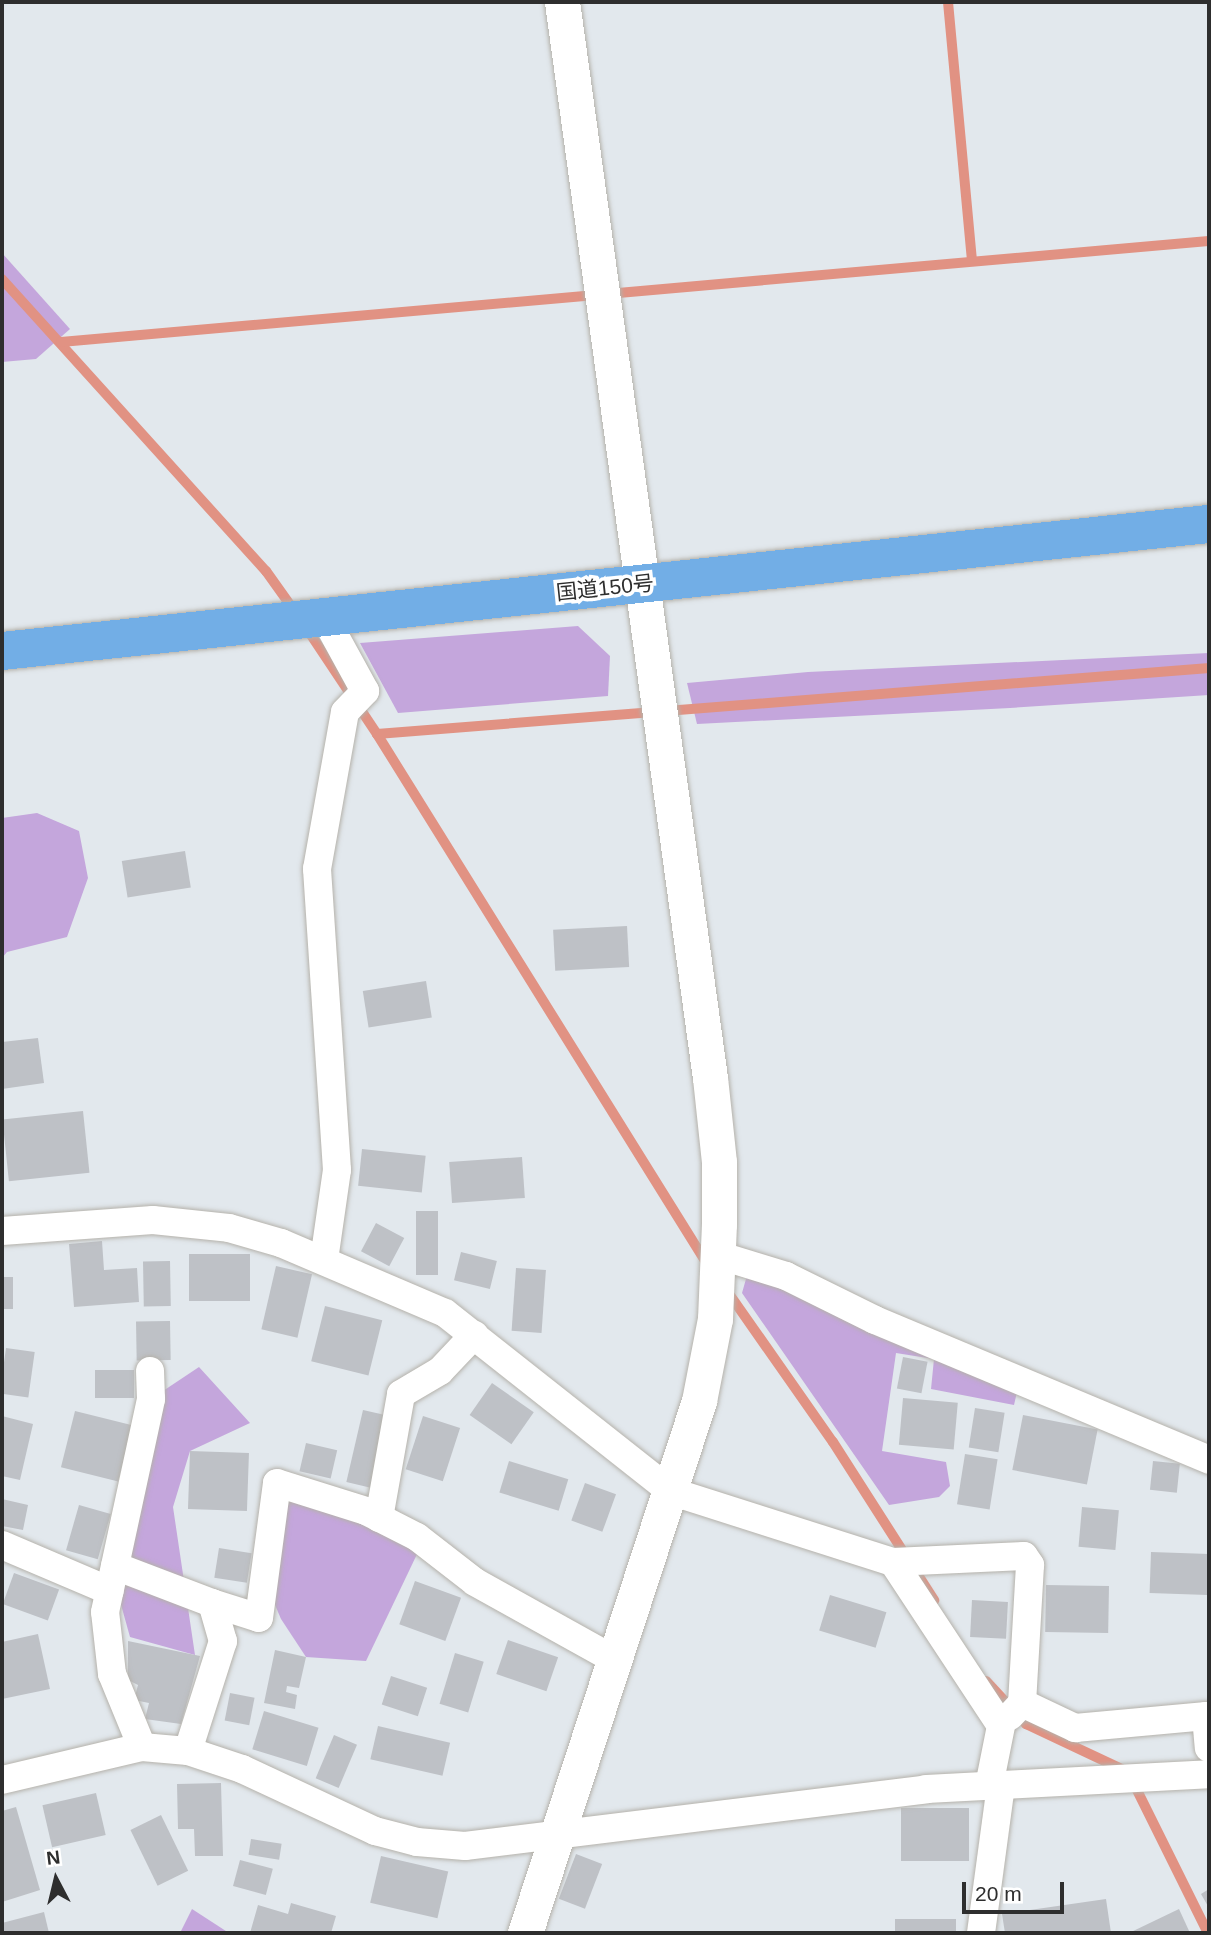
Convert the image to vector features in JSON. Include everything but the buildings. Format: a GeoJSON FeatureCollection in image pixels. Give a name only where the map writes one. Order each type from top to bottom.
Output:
{"type":"FeatureCollection","features":[{"type":"Feature","properties":{"kind":"highway","name":"国道150号"},"geometry":{"type":"LineString","coordinates":[[2,651],[1209,524]]}},
{"type":"Feature","properties":{"kind":"street"},"geometry":{"type":"LineString","coordinates":[[525,1933],[702,1388],[715,1319],[718,1255],[719,1162],[710,1078],[639,584],[562,2]]}},
{"type":"Feature","properties":{"kind":"street"},"geometry":{"type":"LineString","coordinates":[[324,616],[365,691],[345,712],[317,869],[337,1170],[324,1260]]}},
{"type":"Feature","properties":{"kind":"street"},"geometry":{"type":"LineString","coordinates":[[2,1231],[153,1220],[229,1228],[324,1260],[445,1313],[670,1492],[893,1562],[1024,1556],[1030,1565],[1022,1703],[1001,1726],[981,1933]]}},
{"type":"Feature","properties":{"kind":"street"},"geometry":{"type":"LineString","coordinates":[[718,1255],[786,1276],[875,1320],[1209,1460]]}},
{"type":"Feature","properties":{"kind":"street"},"geometry":{"type":"LineString","coordinates":[[379,1518],[401,1394],[440,1371],[474,1335]]}},
{"type":"Feature","properties":{"kind":"street"},"geometry":{"type":"LineString","coordinates":[[142,1746],[111,1674],[105,1612],[151,1399],[150,1371]]}},
{"type":"Feature","properties":{"kind":"street"},"geometry":{"type":"LineString","coordinates":[[2,1545],[259,1618],[276,1483],[379,1518],[417,1537],[475,1582],[615,1660]]}},
{"type":"Feature","properties":{"kind":"street"},"geometry":{"type":"LineString","coordinates":[[893,1562],[1001,1726]]}},
{"type":"Feature","properties":{"kind":"street"},"geometry":{"type":"LineString","coordinates":[[188,1751],[223,1641],[212,1604]]}},
{"type":"Feature","properties":{"kind":"street"},"geometry":{"type":"LineString","coordinates":[[1022,1703],[1075,1728],[1206,1716],[1209,1748]]}},
{"type":"Feature","properties":{"kind":"street"},"geometry":{"type":"LineString","coordinates":[[2,1780],[142,1746],[188,1751],[242,1769],[375,1831],[417,1842],[465,1846],[558,1832],[926,1789],[1209,1774]]}},
{"type":"Feature","properties":{"kind":"shaded area"},"geometry":{"type":"Polygon","coordinates":[[[2,253],[70,329],[36,359],[2,362],[2,253]]]}},
{"type":"Feature","properties":{"kind":"shaded area"},"geometry":{"type":"Polygon","coordinates":[[[578,626],[610,656],[608,696],[398,713],[360,643],[578,626]]]}},
{"type":"Feature","properties":{"kind":"shaded area"},"geometry":{"type":"Polygon","coordinates":[[[1209,653],[1209,695],[1010,708],[697,724],[687,683],[808,672],[1209,653]]]}},
{"type":"Feature","properties":{"kind":"shaded area"},"geometry":{"type":"Polygon","coordinates":[[[37,813],[79,831],[88,878],[67,937],[7,952],[2,958],[2,818],[37,813]]]}},
{"type":"Feature","properties":{"kind":"shaded area"},"geometry":{"type":"Polygon","coordinates":[[[750,1265],[1020,1379],[1014,1405],[931,1389],[934,1359],[896,1353],[882,1451],[946,1462],[950,1486],[939,1497],[889,1505],[742,1293],[750,1265]]]}},
{"type":"Feature","properties":{"kind":"shaded area"},"geometry":{"type":"Polygon","coordinates":[[[199,1367],[250,1423],[190,1451],[173,1507],[195,1655],[130,1637],[113,1576],[110,1521],[143,1439],[151,1399],[199,1367]]]}},
{"type":"Feature","properties":{"kind":"shaded area"},"geometry":{"type":"Polygon","coordinates":[[[275,1496],[393,1525],[419,1550],[366,1661],[306,1657],[281,1619],[264,1579],[275,1496]]]}},
{"type":"Feature","properties":{"kind":"shaded area"},"geometry":{"type":"Polygon","coordinates":[[[192,1909],[229,1933],[180,1933],[192,1909]]]}},
{"type":"Feature","properties":{"kind":"waterway"},"geometry":{"type":"LineString","coordinates":[[948,2],[972,261]]}},
{"type":"Feature","properties":{"kind":"waterway"},"geometry":{"type":"LineString","coordinates":[[61,342],[1209,241]]}},
{"type":"Feature","properties":{"kind":"waterway"},"geometry":{"type":"LineString","coordinates":[[2,279],[266,571],[296,613]]}},
{"type":"Feature","properties":{"kind":"waterway"},"geometry":{"type":"LineString","coordinates":[[305,626],[377,734],[707,1264]]}},
{"type":"Feature","properties":{"kind":"waterway"},"geometry":{"type":"LineString","coordinates":[[377,734],[1209,668]]}},
{"type":"Feature","properties":{"kind":"waterway"},"geometry":{"type":"LineString","coordinates":[[725,1288],[833,1442],[934,1600]]}},
{"type":"Feature","properties":{"kind":"waterway"},"geometry":{"type":"LineString","coordinates":[[986,1681],[1026,1724],[1128,1772],[1208,1933]]}}]}
